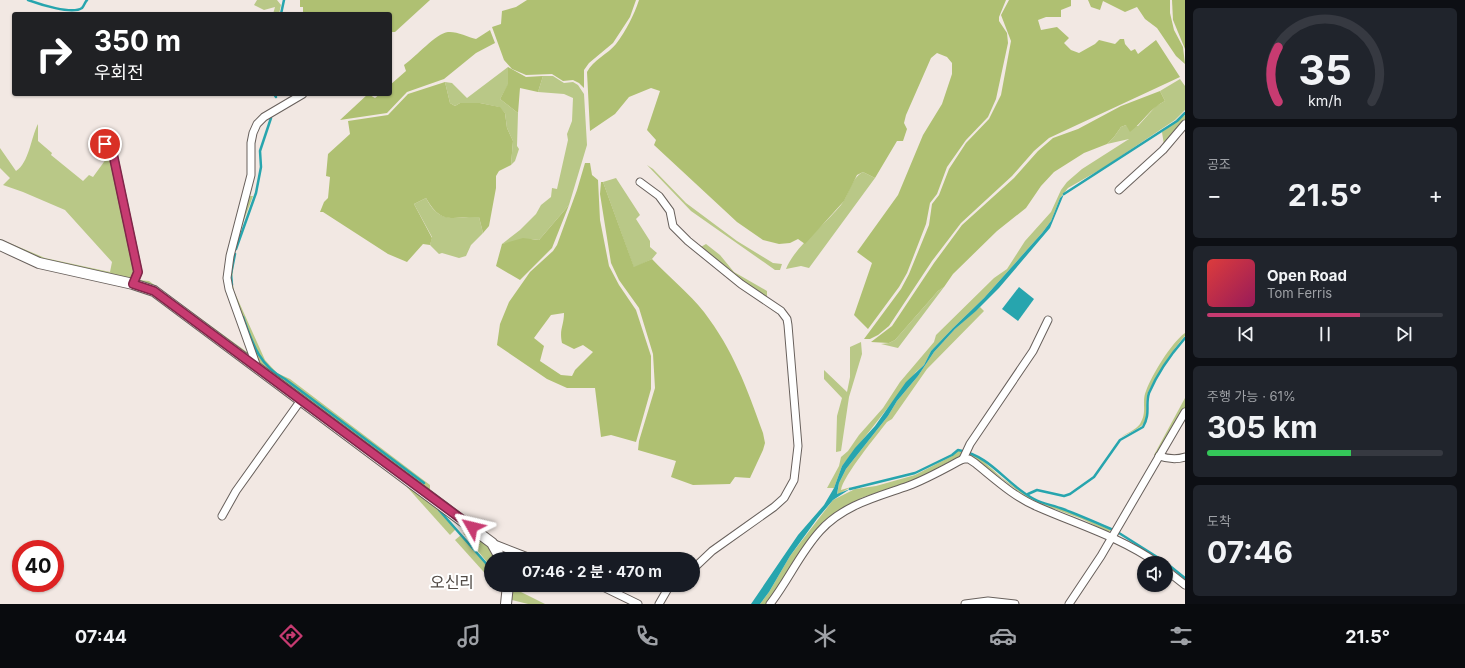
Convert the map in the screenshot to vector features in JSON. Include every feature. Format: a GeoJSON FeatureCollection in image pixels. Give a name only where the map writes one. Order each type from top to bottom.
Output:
{"type":"FeatureCollection","features":[{"type":"Feature","properties":{"kind":"street"},"geometry":{"type":"LineString","coordinates":[[257,368],[229,289],[227,278],[230,256],[251,175],[251,143],[257,124],[273,110],[299,96]]}},
{"type":"Feature","properties":{"kind":"street"},"geometry":{"type":"LineString","coordinates":[[1119,190],[1163,150],[1185,124]]}},
{"type":"Feature","properties":{"kind":"street"},"geometry":{"type":"LineString","coordinates":[[105,144],[113,154],[138,272],[133,284]]}},
{"type":"Feature","properties":{"kind":"street"},"geometry":{"type":"LineString","coordinates":[[640,182],[658,196],[670,211],[673,226],[688,241],[741,284],[781,311],[787,319],[788,325],[798,446],[794,480],[784,498],[774,507],[712,551],[700,562]]}},
{"type":"Feature","properties":{"kind":"street"},"geometry":{"type":"LineString","coordinates":[[0,245],[39,263],[133,284],[154,291],[492,543],[515,552]]}},
{"type":"Feature","properties":{"kind":"street"},"geometry":{"type":"LineString","coordinates":[[963,459],[970,444],[1033,351],[1048,320]]}},
{"type":"Feature","properties":{"kind":"street"},"geometry":{"type":"LineString","coordinates":[[222,516],[236,491],[301,400]]}},
{"type":"Feature","properties":{"kind":"street"},"geometry":{"type":"LineString","coordinates":[[1069,604],[1112,536],[1185,412]]}},
{"type":"Feature","properties":{"kind":"street"},"geometry":{"type":"LineString","coordinates":[[1159,456],[1168,459],[1179,459],[1185,457]]}},
{"type":"Feature","properties":{"kind":"street"},"geometry":{"type":"LineString","coordinates":[[770,604],[812,541],[831,520],[872,497],[931,476],[963,459],[969,459],[1020,498],[1037,507],[1112,536],[1146,556]]}},
{"type":"Feature","properties":{"kind":"street"},"geometry":{"type":"LineString","coordinates":[[492,543],[498,552]]}},
{"type":"Feature","properties":{"kind":"street"},"geometry":{"type":"LineString","coordinates":[[1173,576],[1185,585]]}},
{"type":"Feature","properties":{"kind":"street"},"geometry":{"type":"LineString","coordinates":[[506,604],[507,592]]}},
{"type":"Feature","properties":{"kind":"street"},"geometry":{"type":"LineString","coordinates":[[613,592],[638,604]]}},
{"type":"Feature","properties":{"kind":"street"},"geometry":{"type":"LineString","coordinates":[[659,604],[666,592]]}},
{"type":"Feature","properties":{"kind":"street"},"geometry":{"type":"LineString","coordinates":[[965,604],[988,601],[1014,604]]}},
{"type":"Feature","properties":{"kind":"green space"},"geometry":{"type":"Polygon","coordinates":[[[257,0],[277,0],[281,5],[279,12],[274,12],[275,7],[264,10],[254,5],[257,0]]]}},
{"type":"Feature","properties":{"kind":"green space"},"geometry":{"type":"Polygon","coordinates":[[[300,0],[430,0],[395,32],[392,32],[392,12],[303,12],[303,7],[300,7],[300,0]]]}},
{"type":"Feature","properties":{"kind":"green space"},"geometry":{"type":"Polygon","coordinates":[[[527,0],[636,0],[630,17],[613,43],[589,63],[584,70],[584,88],[573,80],[563,81],[552,74],[526,75],[512,69],[504,60],[492,27],[501,24],[502,11],[516,7],[527,0]]]}},
{"type":"Feature","properties":{"kind":"green space"},"geometry":{"type":"Polygon","coordinates":[[[639,0],[1006,0],[999,17],[999,21],[1007,33],[1008,43],[996,99],[988,117],[966,140],[947,167],[937,194],[930,203],[926,224],[907,273],[899,287],[868,329],[854,315],[872,263],[857,252],[898,195],[923,135],[942,104],[952,74],[952,63],[947,57],[937,53],[931,58],[906,115],[904,123],[907,129],[903,141],[897,141],[875,178],[863,172],[857,175],[844,201],[805,244],[798,239],[790,243],[779,244],[763,240],[737,222],[654,145],[656,140],[647,130],[660,91],[651,88],[629,97],[615,114],[590,131],[587,72],[593,64],[613,48],[620,39],[635,11],[639,0]]]}},
{"type":"Feature","properties":{"kind":"green space"},"geometry":{"type":"Polygon","coordinates":[[[1009,0],[1071,0],[1071,6],[1061,10],[1061,17],[1046,17],[1038,20],[1041,30],[1057,27],[1069,38],[1064,43],[1071,50],[1079,53],[1099,40],[1115,44],[1120,39],[1124,39],[1125,44],[1131,51],[1135,49],[1138,54],[1156,40],[1180,77],[1049,138],[1034,151],[1012,176],[961,223],[932,261],[889,326],[878,335],[870,339],[864,339],[901,289],[909,274],[929,225],[932,204],[939,195],[949,169],[966,143],[989,119],[1001,95],[1011,41],[1001,15],[1009,0]]]}},
{"type":"Feature","properties":{"kind":"green space"},"geometry":{"type":"Polygon","coordinates":[[[1088,0],[1170,0],[1170,13],[1174,30],[1183,47],[1185,64],[1176,56],[1157,28],[1145,19],[1137,7],[1125,12],[1103,1],[1100,10],[1091,7],[1088,0]]]}},
{"type":"Feature","properties":{"kind":"green space"},"geometry":{"type":"Polygon","coordinates":[[[1172,0],[1185,0],[1185,49],[1173,20],[1172,0]]]}},
{"type":"Feature","properties":{"kind":"green space"},"geometry":{"type":"Polygon","coordinates":[[[490,30],[495,43],[476,53],[444,79],[407,92],[387,113],[340,120],[366,96],[372,96],[375,98],[378,96],[392,96],[392,83],[406,71],[404,65],[443,33],[458,33],[476,39],[490,30]]]}},
{"type":"Feature","properties":{"kind":"green space"},"geometry":{"type":"Polygon","coordinates":[[[508,67],[508,85],[500,99],[518,113],[517,146],[519,149],[515,161],[511,165],[513,141],[507,128],[505,113],[499,107],[480,103],[460,103],[455,106],[450,103],[445,82],[452,83],[467,98],[508,67]]]}},
{"type":"Feature","properties":{"kind":"green space"},"geometry":{"type":"Polygon","coordinates":[[[508,67],[526,77],[543,76],[538,92],[520,88],[518,113],[500,99],[508,84],[508,67]]]}},
{"type":"Feature","properties":{"kind":"green space"},"geometry":{"type":"Polygon","coordinates":[[[543,76],[553,76],[564,83],[573,82],[578,85],[584,94],[587,145],[569,205],[539,240],[532,239],[502,244],[520,230],[536,214],[541,205],[551,197],[552,188],[557,189],[568,140],[567,134],[572,121],[573,98],[564,94],[538,92],[543,76]]]}},
{"type":"Feature","properties":{"kind":"green space"},"geometry":{"type":"Polygon","coordinates":[[[1180,79],[1185,86],[1185,110],[1175,120],[1103,168],[1068,188],[1060,198],[1051,221],[1042,233],[984,298],[931,351],[924,365],[916,372],[842,466],[834,488],[827,488],[839,466],[841,457],[848,451],[859,435],[883,408],[900,382],[934,342],[936,335],[994,278],[1007,269],[1025,241],[1051,212],[1061,190],[1067,182],[1082,169],[1129,139],[1107,144],[1121,127],[1126,125],[1138,126],[1156,106],[1165,101],[1160,91],[1180,79]]]}},
{"type":"Feature","properties":{"kind":"green space"},"geometry":{"type":"Polygon","coordinates":[[[445,82],[450,103],[455,106],[460,103],[480,103],[500,107],[505,113],[507,128],[513,141],[511,165],[499,171],[496,176],[496,188],[489,226],[483,233],[479,217],[448,218],[442,216],[437,213],[426,198],[414,204],[432,238],[430,245],[423,244],[407,262],[388,254],[323,212],[320,212],[324,202],[328,198],[330,177],[326,176],[328,154],[350,134],[348,121],[388,115],[408,94],[445,82]]]}},
{"type":"Feature","properties":{"kind":"green space"},"geometry":{"type":"Polygon","coordinates":[[[1160,91],[1165,101],[1155,107],[1130,132],[1126,125],[1121,127],[1107,144],[1084,153],[1054,172],[1041,186],[1026,208],[997,231],[953,274],[944,287],[938,291],[895,340],[889,343],[871,342],[892,326],[934,263],[962,225],[1014,178],[1038,151],[1053,138],[1078,129],[1121,106],[1160,91]]]}},
{"type":"Feature","properties":{"kind":"green space"},"geometry":{"type":"Polygon","coordinates":[[[1185,115],[1185,119],[1164,145],[1162,132],[1185,115]]]}},
{"type":"Feature","properties":{"kind":"green space"},"geometry":{"type":"Polygon","coordinates":[[[38,124],[38,141],[52,153],[51,155],[83,181],[89,175],[93,177],[109,155],[113,163],[125,233],[135,269],[133,278],[130,280],[43,261],[0,242],[0,239],[45,258],[110,272],[112,262],[65,210],[3,185],[10,178],[0,168],[0,148],[16,171],[27,156],[38,124]]]}},
{"type":"Feature","properties":{"kind":"green space"},"geometry":{"type":"Polygon","coordinates":[[[585,163],[590,163],[592,175],[598,180],[600,220],[609,266],[619,285],[636,310],[651,356],[651,389],[636,442],[611,435],[601,437],[595,388],[567,388],[547,379],[497,345],[500,324],[509,302],[530,272],[553,251],[557,245],[585,163]],[[564,313],[551,315],[534,338],[544,346],[540,361],[561,375],[572,376],[575,370],[593,352],[583,345],[574,349],[562,343],[561,334],[564,313]]]}},
{"type":"Feature","properties":{"kind":"green space"},"geometry":{"type":"Polygon","coordinates":[[[647,165],[653,169],[686,203],[737,241],[773,263],[782,264],[780,270],[775,270],[691,211],[647,165]]]}},
{"type":"Feature","properties":{"kind":"green space"},"geometry":{"type":"Polygon","coordinates":[[[863,172],[875,178],[809,268],[801,266],[786,269],[796,252],[841,205],[853,182],[863,172]]]}},
{"type":"Feature","properties":{"kind":"green space"},"geometry":{"type":"Polygon","coordinates":[[[616,178],[640,215],[636,219],[650,241],[650,247],[657,253],[652,259],[634,268],[603,182],[616,178]]]}},
{"type":"Feature","properties":{"kind":"green space"},"geometry":{"type":"Polygon","coordinates":[[[601,182],[603,182],[634,267],[652,259],[692,298],[704,312],[731,355],[751,400],[765,443],[750,478],[735,477],[730,484],[693,485],[671,477],[676,461],[638,450],[639,441],[655,388],[653,354],[639,308],[619,280],[611,263],[600,194],[601,182]]]}},
{"type":"Feature","properties":{"kind":"green space"},"geometry":{"type":"Polygon","coordinates":[[[249,196],[253,196],[238,236],[249,196]]]}},
{"type":"Feature","properties":{"kind":"green space"},"geometry":{"type":"Polygon","coordinates":[[[426,198],[431,207],[442,216],[454,218],[479,217],[483,233],[471,245],[466,256],[459,258],[442,253],[439,254],[430,245],[432,237],[414,204],[426,198]]]}},
{"type":"Feature","properties":{"kind":"green space"},"geometry":{"type":"Polygon","coordinates":[[[569,205],[552,248],[520,280],[496,266],[502,244],[523,238],[539,240],[569,205]]]}},
{"type":"Feature","properties":{"kind":"green space"},"geometry":{"type":"Polygon","coordinates":[[[706,244],[720,255],[734,272],[767,291],[767,299],[699,248],[706,244]]]}},
{"type":"Feature","properties":{"kind":"green space"},"geometry":{"type":"Polygon","coordinates":[[[235,254],[232,278],[234,291],[265,360],[277,373],[290,379],[430,485],[430,491],[259,365],[232,293],[230,275],[235,254]]]}},
{"type":"Feature","properties":{"kind":"green space"},"geometry":{"type":"Polygon","coordinates":[[[139,280],[149,281],[251,355],[251,359],[139,283],[139,280]]]}},
{"type":"Feature","properties":{"kind":"green space"},"geometry":{"type":"Polygon","coordinates":[[[944,287],[898,348],[881,344],[889,343],[895,340],[938,291],[944,287]]]}},
{"type":"Feature","properties":{"kind":"green space"},"geometry":{"type":"Polygon","coordinates":[[[980,307],[984,311],[927,369],[892,419],[887,422],[861,456],[848,475],[841,490],[851,487],[837,495],[839,483],[846,469],[888,416],[897,401],[918,376],[934,352],[955,329],[980,307]]]}},
{"type":"Feature","properties":{"kind":"green space"},"geometry":{"type":"Polygon","coordinates":[[[1185,333],[1185,336],[1175,348],[1149,390],[1144,423],[1139,428],[1120,438],[1140,424],[1144,415],[1144,399],[1149,384],[1157,368],[1168,352],[1185,333]]]}},
{"type":"Feature","properties":{"kind":"green space"},"geometry":{"type":"Polygon","coordinates":[[[861,342],[862,354],[849,397],[841,451],[836,452],[837,416],[842,398],[824,379],[824,370],[847,392],[850,377],[850,347],[861,342]]]}},
{"type":"Feature","properties":{"kind":"green space"},"geometry":{"type":"Polygon","coordinates":[[[1185,398],[1185,409],[1156,457],[1154,455],[1185,398]]]}},
{"type":"Feature","properties":{"kind":"green space"},"geometry":{"type":"Polygon","coordinates":[[[958,451],[964,452],[960,456],[919,478],[861,498],[826,521],[767,604],[760,604],[769,592],[790,556],[833,500],[855,489],[876,486],[915,475],[952,456],[958,451]]]}},
{"type":"Feature","properties":{"kind":"green space"},"geometry":{"type":"Polygon","coordinates":[[[970,454],[981,459],[1002,478],[1032,499],[1062,509],[1111,530],[1108,532],[1082,519],[1030,500],[977,460],[969,456],[970,454]]]}},
{"type":"Feature","properties":{"kind":"green space"},"geometry":{"type":"Polygon","coordinates":[[[409,485],[435,506],[456,529],[450,535],[407,487],[409,485]]]}},
{"type":"Feature","properties":{"kind":"green space"},"geometry":{"type":"Polygon","coordinates":[[[463,533],[475,536],[492,549],[494,552],[484,552],[484,558],[463,533]]]}},
{"type":"Feature","properties":{"kind":"green space"},"geometry":{"type":"Polygon","coordinates":[[[461,535],[484,562],[484,572],[455,540],[461,535]]]}},
{"type":"Feature","properties":{"kind":"green space"},"geometry":{"type":"Polygon","coordinates":[[[511,592],[521,592],[545,604],[528,604],[512,600],[511,604],[509,604],[511,592]]]}},
{"type":"Feature","properties":{"kind":"water"},"geometry":{"type":"Polygon","coordinates":[[[1064,194],[1050,228],[999,288],[955,329],[934,352],[918,376],[897,401],[888,416],[846,469],[839,483],[837,494],[850,489],[833,500],[817,519],[790,556],[769,592],[760,604],[751,604],[798,535],[824,505],[834,488],[842,466],[855,448],[875,426],[906,382],[924,365],[931,351],[984,298],[1042,233],[1051,221],[1060,198],[1064,194]]]}},
{"type":"Feature","properties":{"kind":"water"},"geometry":{"type":"Polygon","coordinates":[[[1019,287],[1034,299],[1018,321],[1002,309],[1019,287]]]}},
{"type":"Feature","properties":{"kind":"waterway"},"geometry":{"type":"LineString","coordinates":[[28,0],[63,10],[77,10],[82,8],[87,0]]}},
{"type":"Feature","properties":{"kind":"waterway"},"geometry":{"type":"LineString","coordinates":[[281,12],[284,0]]}},
{"type":"Feature","properties":{"kind":"waterway"},"geometry":{"type":"LineString","coordinates":[[1064,194],[1177,121],[1185,113]]}},
{"type":"Feature","properties":{"kind":"waterway"},"geometry":{"type":"LineString","coordinates":[[236,249],[256,193],[261,167],[260,151],[271,118]]}},
{"type":"Feature","properties":{"kind":"waterway"},"geometry":{"type":"LineString","coordinates":[[232,285],[231,274],[235,254]]}},
{"type":"Feature","properties":{"kind":"waterway"},"geometry":{"type":"LineString","coordinates":[[243,317],[253,344],[263,360],[276,374],[285,379],[424,483]]}},
{"type":"Feature","properties":{"kind":"waterway"},"geometry":{"type":"LineString","coordinates":[[1028,494],[1037,490],[1064,496],[1070,494],[1094,477],[1120,440],[1143,427],[1147,417],[1148,397],[1152,386],[1165,364],[1185,338]]}},
{"type":"Feature","properties":{"kind":"waterway"},"geometry":{"type":"LineString","coordinates":[[850,489],[915,473],[952,455],[958,450],[970,453],[980,458],[1024,493],[1034,499],[1069,511],[1111,529]]}},
{"type":"Feature","properties":{"kind":"waterway"},"geometry":{"type":"LineString","coordinates":[[439,510],[484,561]]}},
{"type":"Feature","properties":{"kind":"waterway"},"geometry":{"type":"LineString","coordinates":[[1119,533],[1165,562],[1185,578]]}},
{"type":"Feature","properties":{"kind":"district","name":"오신리"},"geometry":{"type":"Point","coordinates":[452,582]}},
{"type":"Feature","properties":{"kind":"route"},"geometry":{"type":"LineString","coordinates":[[105,144],[113,154],[138,272],[133,284],[154,291],[472,527]]}}]}
